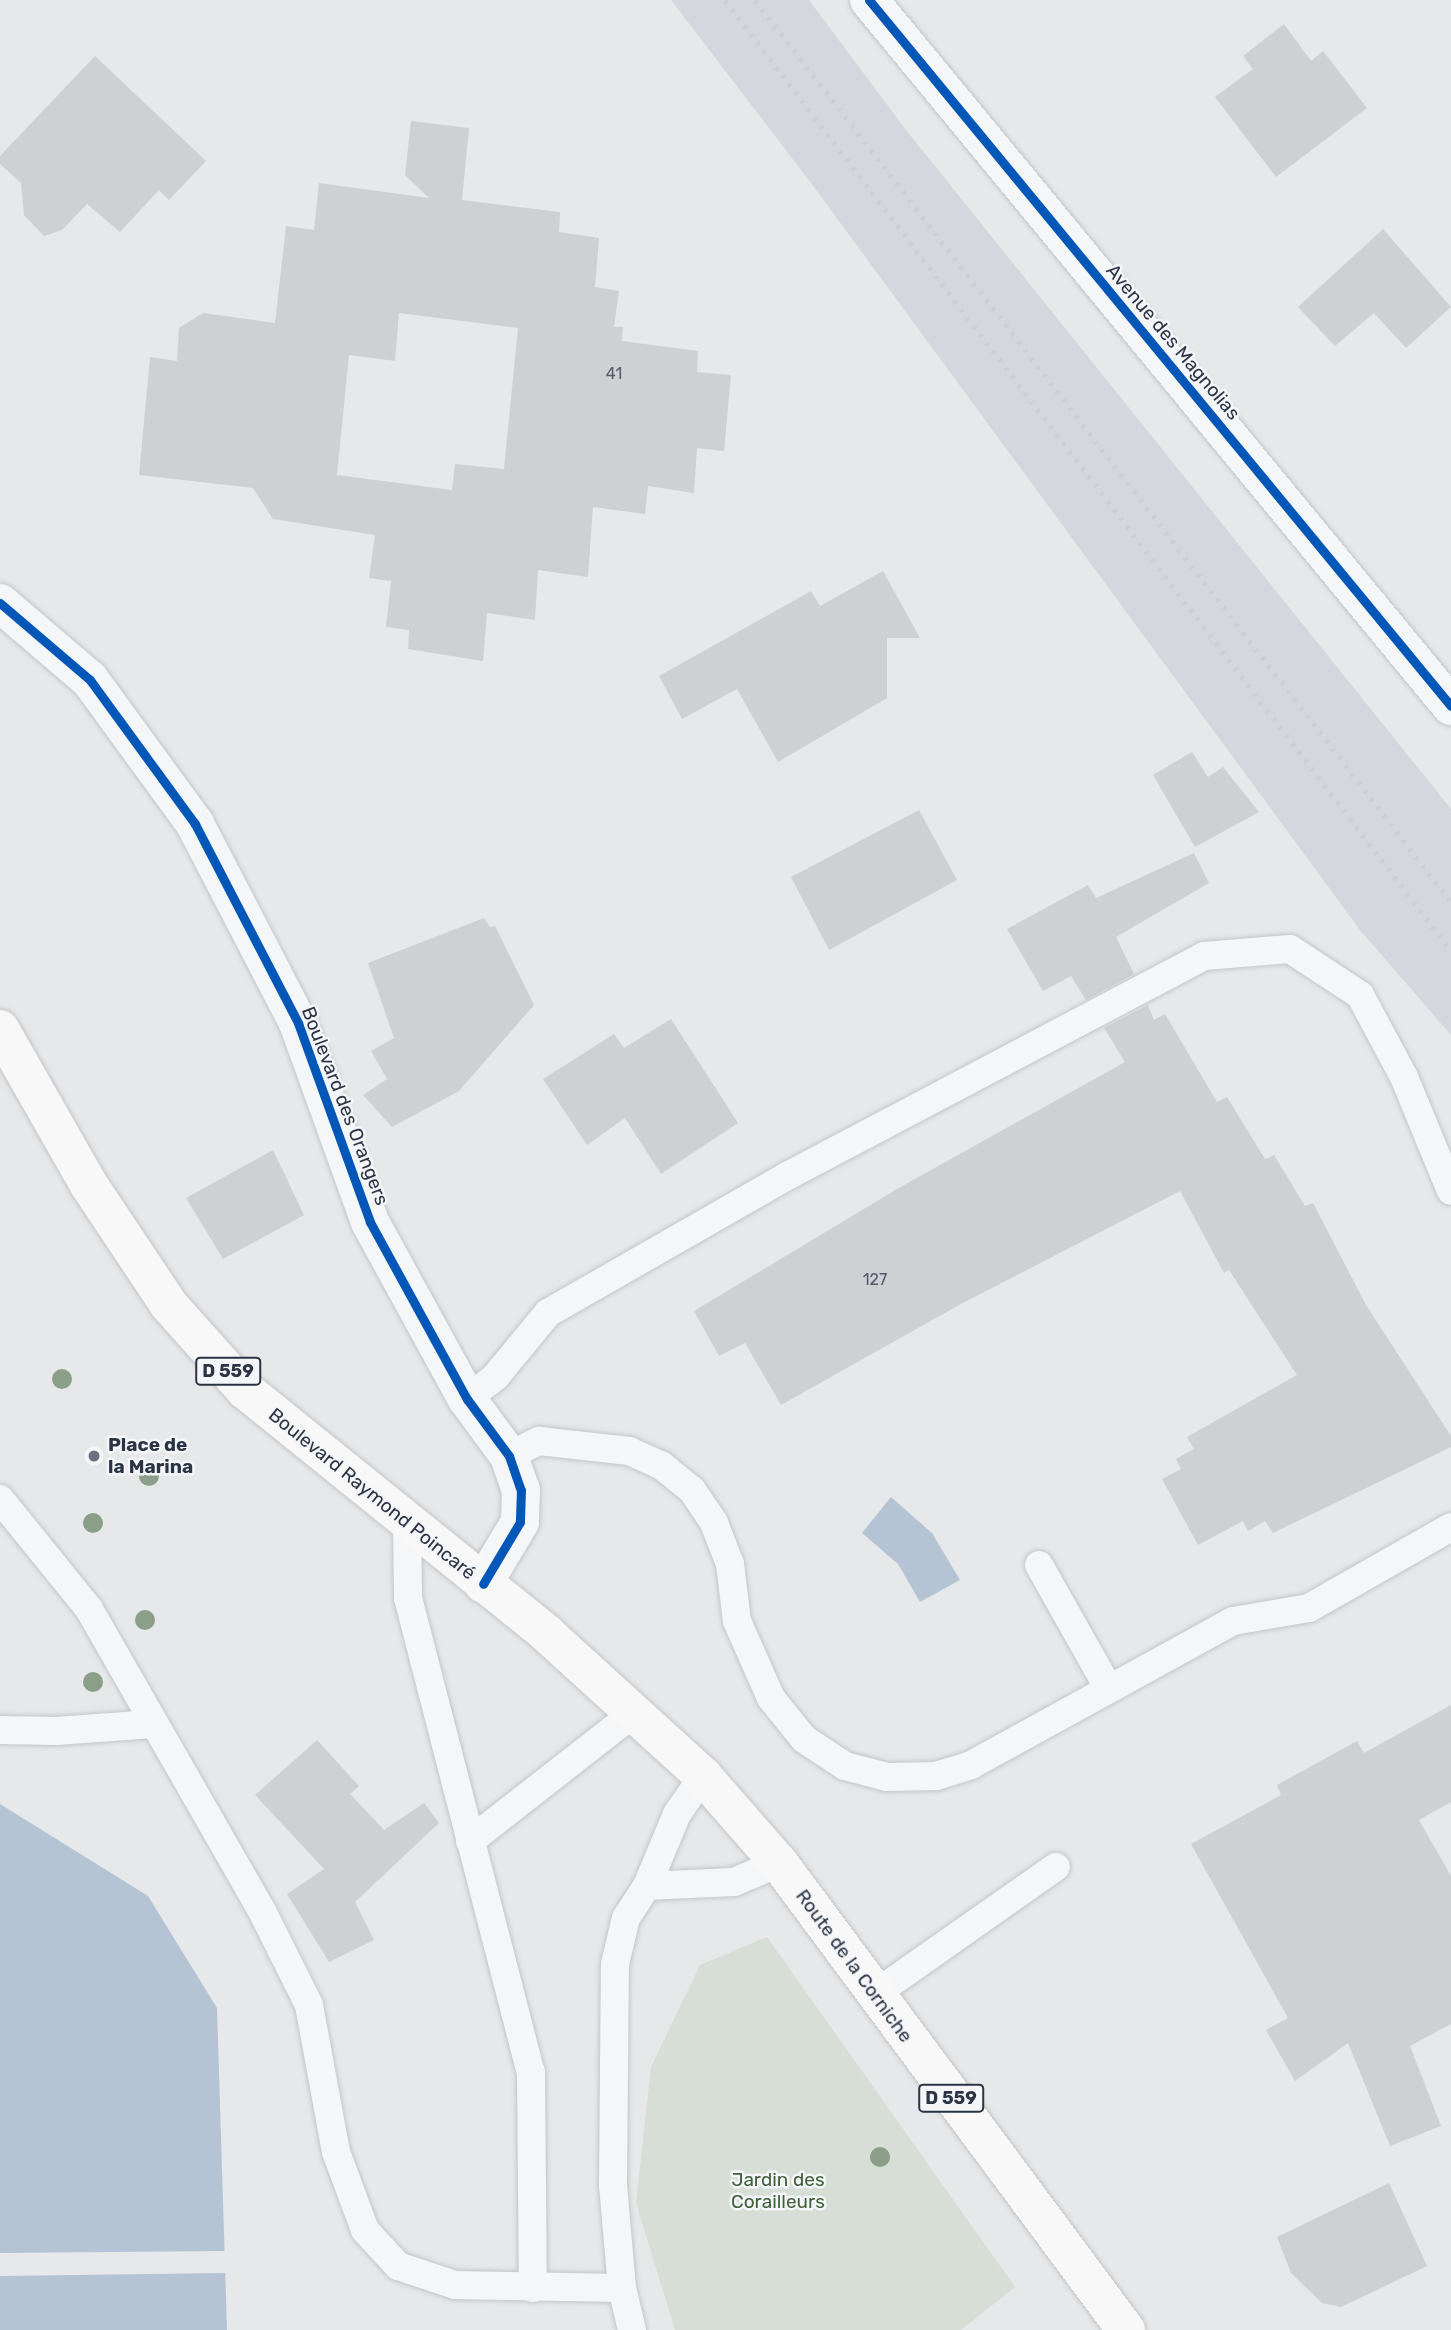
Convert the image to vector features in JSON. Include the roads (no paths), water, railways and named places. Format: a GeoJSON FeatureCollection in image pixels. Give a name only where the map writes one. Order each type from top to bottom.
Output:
{"type":"FeatureCollection","features":[{"type":"Feature","properties":{"kind":"main road","name":"Boulevard Raymond Poincaré"},"geometry":{"type":"LineString","coordinates":[[0,1029],[89,1185],[169,1306],[245,1390],[407,1524],[547,1634]]}},
{"type":"Feature","properties":{"kind":"main road","name":"Route de la Corniche"},"geometry":{"type":"LineString","coordinates":[[547,1634],[702,1776],[779,1863],[1126,2330]]}},
{"type":"Feature","properties":{"kind":"street","name":"Avenue des Magnolias"},"geometry":{"type":"LineString","coordinates":[[869,0],[1451,706]]}},
{"type":"Feature","properties":{"kind":"street","name":"Boulevard des Orangers"},"geometry":{"type":"LineString","coordinates":[[0,603],[90,680],[195,824],[298,1023],[370,1222],[467,1398],[509,1456],[521,1490],[520,1522],[483,1584]]}},
{"type":"Feature","properties":{"kind":"lane"},"geometry":{"type":"LineString","coordinates":[[467,1398],[496,1376],[548,1313],[789,1175],[1204,956],[1290,949],[1360,995],[1404,1077],[1451,1191]]}},
{"type":"Feature","properties":{"kind":"lane"},"geometry":{"type":"LineString","coordinates":[[509,1456],[540,1441],[629,1451],[662,1465],[692,1490],[714,1523],[730,1564],[737,1621],[771,1698],[804,1739],[845,1766],[887,1777],[936,1776],[971,1765],[1233,1621],[1309,1608],[1451,1527]]}},
{"type":"Feature","properties":{"kind":"lane"},"geometry":{"type":"LineString","coordinates":[[0,1499],[89,1609],[262,1911],[309,2005],[336,2152],[365,2230],[398,2266],[455,2285],[622,2288]]}},
{"type":"Feature","properties":{"kind":"lane"},"geometry":{"type":"LineString","coordinates":[[407,1524],[408,1598],[531,2072],[533,2288]]}},
{"type":"Feature","properties":{"kind":"lane"},"geometry":{"type":"LineString","coordinates":[[1040,1565],[1109,1689]]}},
{"type":"Feature","properties":{"kind":"lane"},"geometry":{"type":"LineString","coordinates":[[470,1841],[635,1712]]}},
{"type":"Feature","properties":{"kind":"lane"},"geometry":{"type":"LineString","coordinates":[[0,1730],[56,1731],[153,1724]]}},
{"type":"Feature","properties":{"kind":"lane"},"geometry":{"type":"LineString","coordinates":[[632,2330],[622,2288],[613,2185],[615,1964],[626,1918],[647,1886],[677,1814],[702,1776]]}},
{"type":"Feature","properties":{"kind":"lane"},"geometry":{"type":"LineString","coordinates":[[647,1886],[734,1882],[779,1863]]}},
{"type":"Feature","properties":{"kind":"lane"},"geometry":{"type":"LineString","coordinates":[[875,1994],[1056,1867]]}},
{"type":"Feature","properties":{"kind":"water"},"geometry":{"type":"Polygon","coordinates":[[[891,1497],[932,1533],[960,1580],[920,1602],[898,1564],[862,1533],[891,1497]]]}},
{"type":"Feature","properties":{"kind":"water"},"geometry":{"type":"Polygon","coordinates":[[[0,1804],[148,1896],[217,2008],[227,2330],[0,2330],[0,1804]]]}},
{"type":"Feature","properties":{"kind":"railway"},"geometry":{"type":"LineString","coordinates":[[725,0],[1451,951]]}},
{"type":"Feature","properties":{"kind":"railway"},"geometry":{"type":"LineString","coordinates":[[755,0],[1451,902]]}},
{"type":"Feature","properties":{"kind":"place","name":"Place de la Marina"},"geometry":{"type":"Point","coordinates":[94,1456]}},
{"type":"Feature","properties":{"kind":"park label","name":"Jardin des Corailleurs"},"geometry":{"type":"Point","coordinates":[778,2191]}}]}
